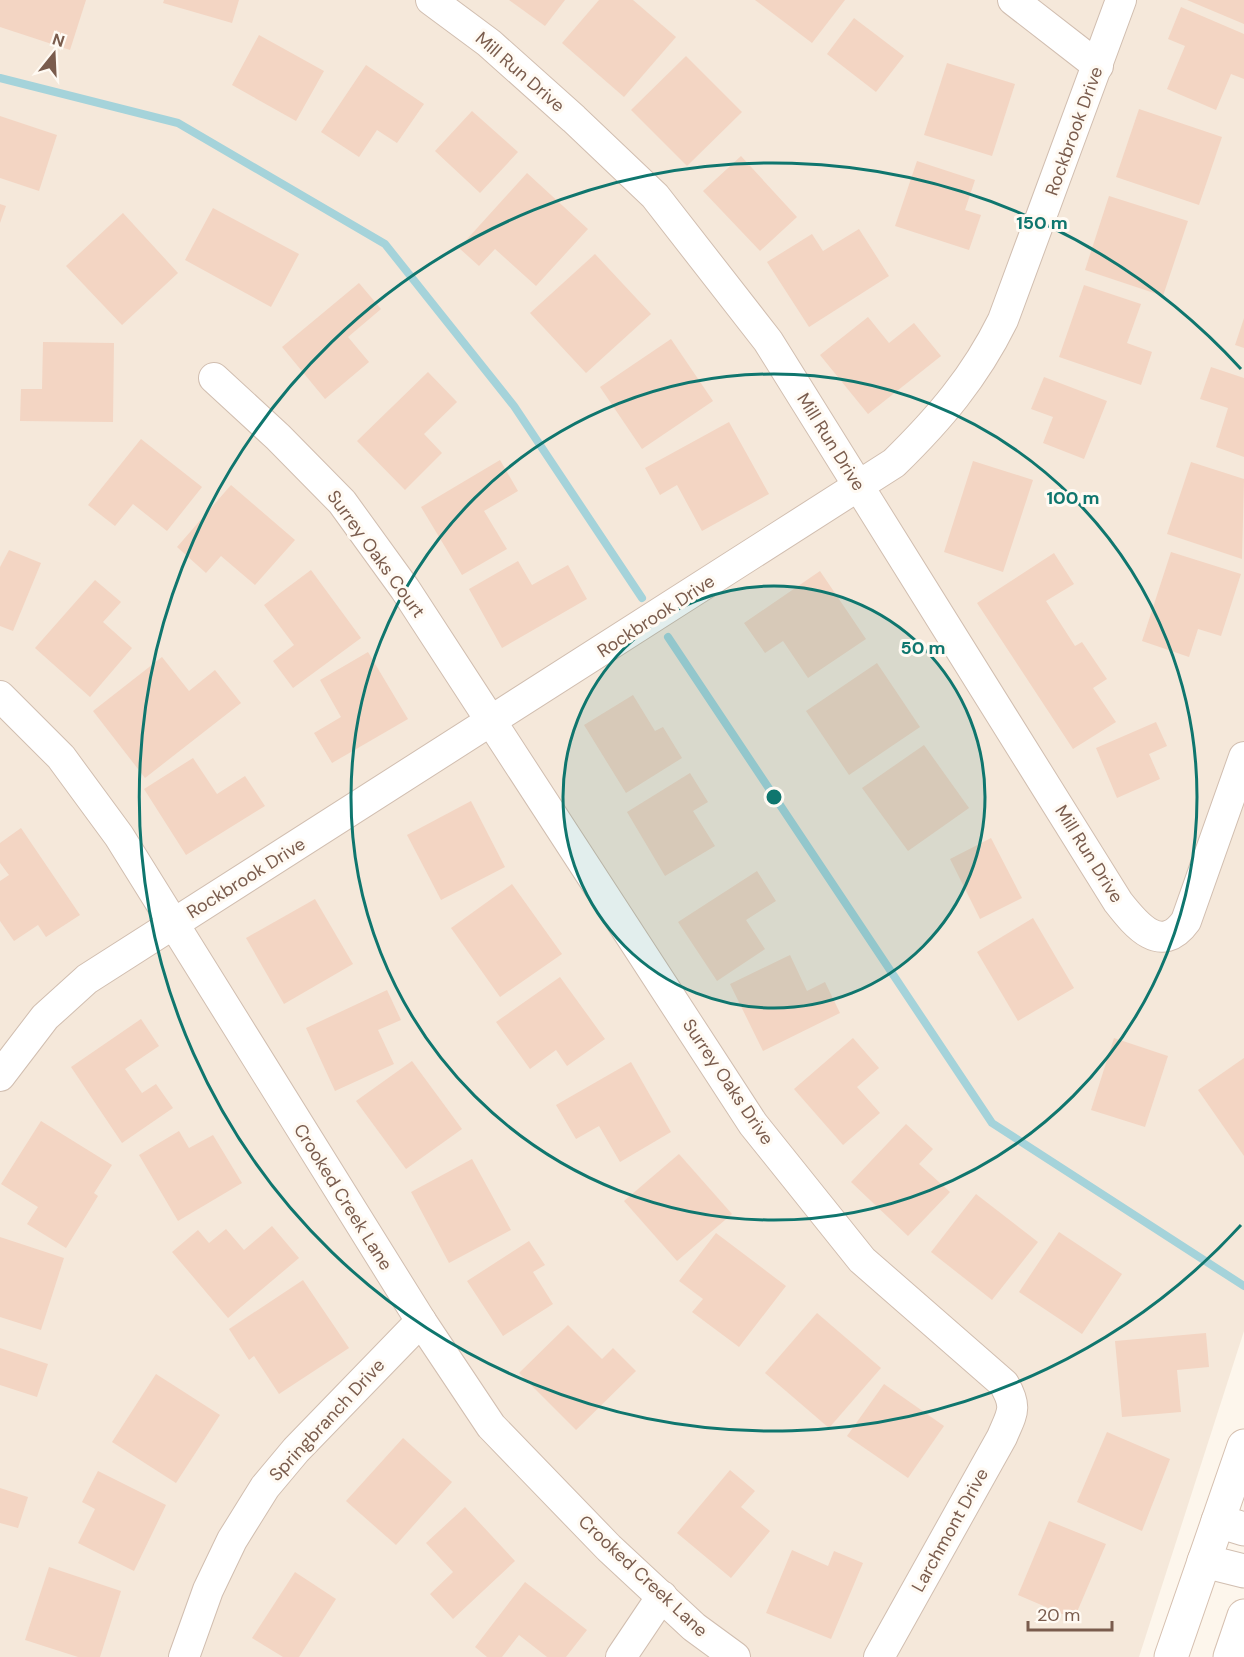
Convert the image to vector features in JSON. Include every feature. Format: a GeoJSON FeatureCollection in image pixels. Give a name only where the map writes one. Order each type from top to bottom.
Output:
{"type":"FeatureCollection","features":[{"type":"Feature","properties":{"kind":"main road"},"geometry":{"type":"LineString","coordinates":[[1171,1657],[1204,1561],[1231,1525],[1244,1446]]}},
{"type":"Feature","properties":{"kind":"main road"},"geometry":{"type":"LineString","coordinates":[[1204,1561],[1244,1571]]}},
{"type":"Feature","properties":{"kind":"main road"},"geometry":{"type":"LineString","coordinates":[[1230,1657],[1244,1616]]}},
{"type":"Feature","properties":{"kind":"street","name":"Mill Run Drive"},"geometry":{"type":"LineString","coordinates":[[431,0],[489,43],[655,196],[768,341],[1118,902],[1141,930],[1162,938],[1178,932],[1186,921],[1244,757]]}},
{"type":"Feature","properties":{"kind":"street"},"geometry":{"type":"LineString","coordinates":[[1013,0],[1098,66]]}},
{"type":"Feature","properties":{"kind":"street","name":"Rockbrook Drive"},"geometry":{"type":"LineString","coordinates":[[0,1076],[45,1017],[87,980],[894,463],[938,420],[986,355],[1004,320],[1121,0]]}},
{"type":"Feature","properties":{"kind":"street","name":"Surrey Oaks Court"},"geometry":{"type":"LineString","coordinates":[[214,378],[278,436],[342,502],[405,589],[491,722]]}},
{"type":"Feature","properties":{"kind":"street","name":"Crooked Creek Lane"},"geometry":{"type":"LineString","coordinates":[[0,696],[61,758],[119,836],[421,1321],[491,1426],[609,1548],[694,1627],[735,1657]]}},
{"type":"Feature","properties":{"kind":"street","name":"Surrey Oaks Drive"},"geometry":{"type":"LineString","coordinates":[[491,722],[753,1124],[862,1260],[1004,1384],[1014,1400]]}},
{"type":"Feature","properties":{"kind":"street","name":"Springbranch Drive"},"geometry":{"type":"LineString","coordinates":[[184,1657],[217,1570],[232,1540],[265,1487],[296,1450],[421,1321]]}},
{"type":"Feature","properties":{"kind":"street","name":"Larchmont Drive"},"geometry":{"type":"LineString","coordinates":[[879,1657],[1002,1437],[1013,1410],[1014,1400]]}},
{"type":"Feature","properties":{"kind":"street"},"geometry":{"type":"LineString","coordinates":[[621,1657],[662,1596]]}},
{"type":"Feature","properties":{"kind":"shaded area"},"geometry":{"type":"Polygon","coordinates":[[[0,0],[1244,0],[1244,1331],[1139,1657],[0,1657],[0,0]]]}},
{"type":"Feature","properties":{"kind":"building"},"geometry":{"type":"Polygon","coordinates":[[[0,0],[86,0],[70,50],[0,27],[0,0]]]}},
{"type":"Feature","properties":{"kind":"building"},"geometry":{"type":"Polygon","coordinates":[[[164,0],[239,0],[232,23],[163,3],[164,0]]]}},
{"type":"Feature","properties":{"kind":"building"},"geometry":{"type":"Polygon","coordinates":[[[509,0],[565,0],[545,26],[509,0]]]}},
{"type":"Feature","properties":{"kind":"building"},"geometry":{"type":"Polygon","coordinates":[[[599,0],[633,0],[676,37],[624,97],[562,43],[599,0]]]}},
{"type":"Feature","properties":{"kind":"building"},"geometry":{"type":"Polygon","coordinates":[[[755,0],[845,0],[812,43],[755,0]]]}},
{"type":"Feature","properties":{"kind":"building"},"geometry":{"type":"Polygon","coordinates":[[[1187,0],[1244,0],[1244,24],[1187,0]]]}},
{"type":"Feature","properties":{"kind":"building"},"geometry":{"type":"Polygon","coordinates":[[[1181,7],[1244,34],[1244,79],[1231,74],[1216,110],[1167,89],[1185,46],[1168,39],[1181,7]]]}},
{"type":"Feature","properties":{"kind":"building"},"geometry":{"type":"Polygon","coordinates":[[[854,18],[904,56],[876,92],[827,54],[854,18]]]}},
{"type":"Feature","properties":{"kind":"building"},"geometry":{"type":"Polygon","coordinates":[[[259,35],[324,71],[296,121],[232,85],[259,35]]]}},
{"type":"Feature","properties":{"kind":"building"},"geometry":{"type":"Polygon","coordinates":[[[686,56],[742,112],[687,166],[631,110],[686,56]]]}},
{"type":"Feature","properties":{"kind":"building"},"geometry":{"type":"Polygon","coordinates":[[[947,63],[1015,84],[992,156],[924,135],[947,63]]]}},
{"type":"Feature","properties":{"kind":"building"},"geometry":{"type":"Polygon","coordinates":[[[366,65],[424,104],[397,143],[377,130],[359,157],[321,132],[366,65]]]}},
{"type":"Feature","properties":{"kind":"building"},"geometry":{"type":"Polygon","coordinates":[[[1139,109],[1222,137],[1199,205],[1116,177],[1139,109]]]}},
{"type":"Feature","properties":{"kind":"building"},"geometry":{"type":"Polygon","coordinates":[[[472,111],[518,152],[480,193],[435,151],[472,111]]]}},
{"type":"Feature","properties":{"kind":"building"},"geometry":{"type":"Polygon","coordinates":[[[0,116],[57,135],[39,191],[0,178],[0,116]]]}},
{"type":"Feature","properties":{"kind":"building"},"geometry":{"type":"Polygon","coordinates":[[[741,156],[797,217],[760,251],[703,191],[741,156]]]}},
{"type":"Feature","properties":{"kind":"building"},"geometry":{"type":"Polygon","coordinates":[[[917,161],[975,180],[965,210],[981,215],[969,250],[895,226],[917,161]]]}},
{"type":"Feature","properties":{"kind":"building"},"geometry":{"type":"Polygon","coordinates":[[[527,173],[588,229],[536,286],[495,249],[479,266],[459,248],[527,173]]]}},
{"type":"Feature","properties":{"kind":"building"},"geometry":{"type":"Polygon","coordinates":[[[1109,196],[1188,221],[1163,296],[1085,270],[1109,196]]]}},
{"type":"Feature","properties":{"kind":"building"},"geometry":{"type":"Polygon","coordinates":[[[0,204],[6,206],[0,223],[0,204]]]}},
{"type":"Feature","properties":{"kind":"building"},"geometry":{"type":"Polygon","coordinates":[[[213,208],[299,254],[271,307],[185,260],[213,208]]]}},
{"type":"Feature","properties":{"kind":"building"},"geometry":{"type":"Polygon","coordinates":[[[123,213],[178,273],[122,325],[66,266],[123,213]]]}},
{"type":"Feature","properties":{"kind":"building"},"geometry":{"type":"Polygon","coordinates":[[[859,229],[889,276],[809,327],[767,262],[812,234],[823,251],[859,229]]]}},
{"type":"Feature","properties":{"kind":"building"},"geometry":{"type":"Polygon","coordinates":[[[595,254],[651,314],[586,373],[530,313],[595,254]]]}},
{"type":"Feature","properties":{"kind":"building"},"geometry":{"type":"Polygon","coordinates":[[[359,283],[381,309],[348,337],[369,362],[325,399],[282,347],[359,283]]]}},
{"type":"Feature","properties":{"kind":"building"},"geometry":{"type":"Polygon","coordinates":[[[1084,285],[1141,304],[1127,343],[1152,352],[1141,385],[1059,357],[1084,285]]]}},
{"type":"Feature","properties":{"kind":"building"},"geometry":{"type":"Polygon","coordinates":[[[868,317],[889,343],[914,323],[941,356],[868,414],[820,355],[868,317]]]}},
{"type":"Feature","properties":{"kind":"building"},"geometry":{"type":"Polygon","coordinates":[[[1244,318],[1244,348],[1235,345],[1244,318]]]}},
{"type":"Feature","properties":{"kind":"building"},"geometry":{"type":"Polygon","coordinates":[[[671,339],[713,401],[642,449],[600,387],[671,339]]]}},
{"type":"Feature","properties":{"kind":"building"},"geometry":{"type":"Polygon","coordinates":[[[43,342],[114,343],[113,422],[20,421],[21,389],[42,389],[43,342]]]}},
{"type":"Feature","properties":{"kind":"building"},"geometry":{"type":"Polygon","coordinates":[[[1211,367],[1244,378],[1244,457],[1216,447],[1228,408],[1200,399],[1211,367]]]}},
{"type":"Feature","properties":{"kind":"building"},"geometry":{"type":"Polygon","coordinates":[[[428,372],[457,402],[424,434],[442,453],[405,490],[357,441],[428,372]]]}},
{"type":"Feature","properties":{"kind":"building"},"geometry":{"type":"Polygon","coordinates":[[[1044,377],[1107,401],[1084,459],[1043,443],[1053,417],[1031,409],[1044,377]]]}},
{"type":"Feature","properties":{"kind":"building"},"geometry":{"type":"Polygon","coordinates":[[[729,422],[769,494],[702,531],[677,485],[660,495],[645,468],[729,422]]]}},
{"type":"Feature","properties":{"kind":"building"},"geometry":{"type":"Polygon","coordinates":[[[141,439],[202,487],[167,531],[133,504],[115,526],[88,505],[141,439]]]}},
{"type":"Feature","properties":{"kind":"building"},"geometry":{"type":"Polygon","coordinates":[[[500,460],[518,491],[484,511],[507,549],[462,575],[421,507],[500,460]]]}},
{"type":"Feature","properties":{"kind":"building"},"geometry":{"type":"Polygon","coordinates":[[[973,461],[1033,480],[1003,572],[944,552],[973,461]]]}},
{"type":"Feature","properties":{"kind":"building"},"geometry":{"type":"Polygon","coordinates":[[[1191,462],[1244,479],[1242,559],[1167,534],[1191,462]]]}},
{"type":"Feature","properties":{"kind":"building"},"geometry":{"type":"Polygon","coordinates":[[[231,485],[295,540],[255,585],[221,556],[206,573],[177,547],[231,485]]]}},
{"type":"Feature","properties":{"kind":"building"},"geometry":{"type":"Polygon","coordinates":[[[9,550],[41,563],[13,631],[0,626],[0,567],[9,550]]]}},
{"type":"Feature","properties":{"kind":"building"},"geometry":{"type":"Polygon","coordinates":[[[1171,552],[1241,574],[1221,636],[1198,629],[1189,657],[1142,641],[1171,552]]]}},
{"type":"Feature","properties":{"kind":"building"},"geometry":{"type":"Polygon","coordinates":[[[1054,553],[1074,584],[1046,601],[1075,646],[1082,642],[1107,679],[1093,688],[1116,722],[1073,749],[977,603],[1054,553]]]}},
{"type":"Feature","properties":{"kind":"building"},"geometry":{"type":"Polygon","coordinates":[[[518,561],[532,585],[568,565],[587,599],[502,648],[469,589],[518,561]]]}},
{"type":"Feature","properties":{"kind":"building"},"geometry":{"type":"Polygon","coordinates":[[[311,570],[361,638],[293,688],[273,661],[294,645],[264,605],[311,570]]]}},
{"type":"Feature","properties":{"kind":"building"},"geometry":{"type":"Polygon","coordinates":[[[820,571],[866,639],[808,678],[783,641],[765,653],[744,623],[820,571]]]}},
{"type":"Feature","properties":{"kind":"building"},"geometry":{"type":"Polygon","coordinates":[[[95,580],[121,602],[103,622],[132,648],[90,697],[35,648],[95,580]]]}},
{"type":"Feature","properties":{"kind":"building"},"geometry":{"type":"Polygon","coordinates":[[[368,652],[408,719],[332,763],[314,733],[341,717],[320,680],[368,652]]]}},
{"type":"Feature","properties":{"kind":"building"},"geometry":{"type":"Polygon","coordinates":[[[162,657],[189,691],[215,670],[241,703],[145,778],[93,711],[162,657]]]}},
{"type":"Feature","properties":{"kind":"building"},"geometry":{"type":"Polygon","coordinates":[[[877,663],[920,727],[849,775],[806,711],[877,663]]]}},
{"type":"Feature","properties":{"kind":"building"},"geometry":{"type":"Polygon","coordinates":[[[633,695],[655,731],[663,727],[682,758],[626,793],[584,725],[633,695]]]}},
{"type":"Feature","properties":{"kind":"building"},"geometry":{"type":"Polygon","coordinates":[[[1156,722],[1167,746],[1149,754],[1160,779],[1117,798],[1096,748],[1156,722]]]}},
{"type":"Feature","properties":{"kind":"building"},"geometry":{"type":"Polygon","coordinates":[[[924,745],[969,808],[908,851],[862,788],[924,745]]]}},
{"type":"Feature","properties":{"kind":"building"},"geometry":{"type":"Polygon","coordinates":[[[193,758],[217,794],[245,776],[265,806],[186,855],[144,789],[193,758]]]}},
{"type":"Feature","properties":{"kind":"building"},"geometry":{"type":"Polygon","coordinates":[[[690,773],[708,802],[693,811],[715,846],[665,876],[627,812],[690,773]]]}},
{"type":"Feature","properties":{"kind":"building"},"geometry":{"type":"Polygon","coordinates":[[[471,801],[505,867],[441,900],[407,835],[471,801]]]}},
{"type":"Feature","properties":{"kind":"building"},"geometry":{"type":"Polygon","coordinates":[[[21,828],[80,915],[46,937],[38,925],[14,941],[0,921],[0,881],[9,875],[0,863],[0,843],[21,828]]]}},
{"type":"Feature","properties":{"kind":"building"},"geometry":{"type":"Polygon","coordinates":[[[991,838],[1022,898],[980,919],[950,859],[991,838]]]}},
{"type":"Feature","properties":{"kind":"building"},"geometry":{"type":"Polygon","coordinates":[[[757,871],[776,901],[746,920],[765,949],[717,981],[678,922],[757,871]]]}},
{"type":"Feature","properties":{"kind":"building"},"geometry":{"type":"Polygon","coordinates":[[[512,884],[562,954],[500,997],[451,928],[512,884]]]}},
{"type":"Feature","properties":{"kind":"building"},"geometry":{"type":"Polygon","coordinates":[[[315,899],[353,964],[284,1004],[246,938],[315,899]]]}},
{"type":"Feature","properties":{"kind":"building"},"geometry":{"type":"Polygon","coordinates":[[[1033,918],[1074,988],[1018,1021],[977,952],[1033,918]]]}},
{"type":"Feature","properties":{"kind":"building"},"geometry":{"type":"Polygon","coordinates":[[[790,955],[807,991],[825,982],[840,1013],[763,1051],[730,984],[790,955]]]}},
{"type":"Feature","properties":{"kind":"building"},"geometry":{"type":"Polygon","coordinates":[[[560,977],[605,1039],[567,1066],[556,1050],[530,1069],[496,1022],[560,977]]]}},
{"type":"Feature","properties":{"kind":"building"},"geometry":{"type":"Polygon","coordinates":[[[387,990],[401,1020],[378,1030],[394,1064],[335,1091],[306,1028],[387,990]]]}},
{"type":"Feature","properties":{"kind":"building"},"geometry":{"type":"Polygon","coordinates":[[[141,1019],[159,1046],[125,1069],[142,1093],[156,1084],[173,1108],[122,1143],[71,1067],[141,1019]]]}},
{"type":"Feature","properties":{"kind":"building"},"geometry":{"type":"Polygon","coordinates":[[[853,1038],[879,1068],[857,1087],[880,1113],[843,1145],[794,1089],[853,1038]]]}},
{"type":"Feature","properties":{"kind":"building"},"geometry":{"type":"Polygon","coordinates":[[[1114,1038],[1168,1056],[1145,1127],[1091,1110],[1114,1038]]]}},
{"type":"Feature","properties":{"kind":"building"},"geometry":{"type":"Polygon","coordinates":[[[1244,1058],[1244,1156],[1198,1090],[1244,1058]]]}},
{"type":"Feature","properties":{"kind":"building"},"geometry":{"type":"Polygon","coordinates":[[[412,1061],[462,1129],[406,1169],[356,1101],[412,1061]]]}},
{"type":"Feature","properties":{"kind":"building"},"geometry":{"type":"Polygon","coordinates":[[[631,1062],[671,1132],[620,1162],[599,1126],[576,1139],[556,1105],[631,1062]]]}},
{"type":"Feature","properties":{"kind":"building"},"geometry":{"type":"Polygon","coordinates":[[[41,1121],[112,1165],[94,1193],[98,1196],[66,1248],[27,1224],[38,1207],[1,1184],[41,1121]]]}},
{"type":"Feature","properties":{"kind":"building"},"geometry":{"type":"Polygon","coordinates":[[[906,1124],[933,1149],[919,1164],[950,1192],[908,1236],[851,1182],[906,1124]]]}},
{"type":"Feature","properties":{"kind":"building"},"geometry":{"type":"Polygon","coordinates":[[[179,1131],[189,1148],[213,1135],[242,1183],[178,1221],[139,1155],[179,1131]]]}},
{"type":"Feature","properties":{"kind":"building"},"geometry":{"type":"Polygon","coordinates":[[[679,1154],[732,1214],[677,1261],[624,1201],[679,1154]]]}},
{"type":"Feature","properties":{"kind":"building"},"geometry":{"type":"Polygon","coordinates":[[[472,1159],[511,1230],[449,1263],[411,1192],[472,1159]]]}},
{"type":"Feature","properties":{"kind":"building"},"geometry":{"type":"Polygon","coordinates":[[[976,1194],[1038,1242],[992,1300],[931,1252],[976,1194]]]}},
{"type":"Feature","properties":{"kind":"building"},"geometry":{"type":"Polygon","coordinates":[[[272,1226],[299,1258],[228,1318],[172,1252],[198,1230],[209,1243],[226,1229],[244,1250],[272,1226]]]}},
{"type":"Feature","properties":{"kind":"building"},"geometry":{"type":"Polygon","coordinates":[[[1059,1232],[1122,1274],[1082,1334],[1019,1292],[1059,1232]]]}},
{"type":"Feature","properties":{"kind":"building"},"geometry":{"type":"Polygon","coordinates":[[[716,1233],[786,1286],[739,1347],[692,1312],[703,1299],[679,1281],[716,1233]]]}},
{"type":"Feature","properties":{"kind":"building"},"geometry":{"type":"Polygon","coordinates":[[[0,1237],[64,1258],[41,1330],[0,1317],[0,1237]]]}},
{"type":"Feature","properties":{"kind":"building"},"geometry":{"type":"Polygon","coordinates":[[[529,1241],[545,1265],[533,1272],[553,1304],[503,1336],[467,1281],[529,1241]]]}},
{"type":"Feature","properties":{"kind":"building"},"geometry":{"type":"Polygon","coordinates":[[[303,1280],[349,1348],[279,1394],[254,1356],[249,1360],[229,1329],[303,1280]]]}},
{"type":"Feature","properties":{"kind":"building"},"geometry":{"type":"Polygon","coordinates":[[[817,1313],[881,1368],[829,1428],[765,1373],[817,1313]]]}},
{"type":"Feature","properties":{"kind":"building"},"geometry":{"type":"Polygon","coordinates":[[[568,1325],[602,1359],[613,1348],[636,1371],[576,1430],[519,1373],[568,1325]]]}},
{"type":"Feature","properties":{"kind":"building"},"geometry":{"type":"Polygon","coordinates":[[[1206,1333],[1209,1367],[1177,1370],[1181,1412],[1122,1417],[1115,1341],[1206,1333]]]}},
{"type":"Feature","properties":{"kind":"building"},"geometry":{"type":"Polygon","coordinates":[[[0,1348],[48,1364],[37,1397],[0,1385],[0,1348]]]}},
{"type":"Feature","properties":{"kind":"building"},"geometry":{"type":"Polygon","coordinates":[[[156,1374],[220,1415],[176,1483],[112,1442],[156,1374]]]}},
{"type":"Feature","properties":{"kind":"building"},"geometry":{"type":"Polygon","coordinates":[[[884,1384],[944,1426],[908,1478],[847,1436],[884,1384]]]}},
{"type":"Feature","properties":{"kind":"building"},"geometry":{"type":"Polygon","coordinates":[[[1107,1432],[1170,1459],[1142,1531],[1077,1502],[1107,1432]]]}},
{"type":"Feature","properties":{"kind":"building"},"geometry":{"type":"Polygon","coordinates":[[[403,1438],[452,1482],[396,1545],[346,1501],[403,1438]]]}},
{"type":"Feature","properties":{"kind":"building"},"geometry":{"type":"Polygon","coordinates":[[[730,1470],[755,1491],[741,1507],[770,1531],[731,1578],[677,1533],[730,1470]]]}},
{"type":"Feature","properties":{"kind":"building"},"geometry":{"type":"Polygon","coordinates":[[[98,1471],[166,1505],[134,1571],[78,1543],[95,1509],[82,1502],[98,1471]]]}},
{"type":"Feature","properties":{"kind":"building"},"geometry":{"type":"Polygon","coordinates":[[[0,1488],[28,1497],[18,1528],[0,1523],[0,1488]]]}},
{"type":"Feature","properties":{"kind":"building"},"geometry":{"type":"Polygon","coordinates":[[[465,1507],[515,1561],[453,1619],[430,1594],[453,1572],[426,1543],[465,1507]]]}},
{"type":"Feature","properties":{"kind":"building"},"geometry":{"type":"Polygon","coordinates":[[[1049,1521],[1106,1544],[1074,1619],[1018,1595],[1049,1521]]]}},
{"type":"Feature","properties":{"kind":"building"},"geometry":{"type":"Polygon","coordinates":[[[792,1550],[828,1566],[834,1551],[863,1563],[831,1639],[766,1613],[792,1550]]]}},
{"type":"Feature","properties":{"kind":"building"},"geometry":{"type":"Polygon","coordinates":[[[49,1567],[121,1591],[100,1657],[78,1657],[25,1640],[49,1567]]]}},
{"type":"Feature","properties":{"kind":"building"},"geometry":{"type":"Polygon","coordinates":[[[295,1572],[336,1599],[299,1657],[283,1657],[252,1638],[295,1572]]]}},
{"type":"Feature","properties":{"kind":"building"},"geometry":{"type":"Polygon","coordinates":[[[525,1582],[587,1630],[566,1657],[547,1657],[519,1635],[502,1657],[487,1657],[475,1647],[525,1582]]]}},
{"type":"Feature","properties":{"kind":"waterway"},"geometry":{"type":"LineString","coordinates":[[0,78],[178,123],[385,244],[514,406],[642,598]]}},
{"type":"Feature","properties":{"kind":"waterway"},"geometry":{"type":"LineString","coordinates":[[668,637],[992,1123],[1244,1286]]}}]}
